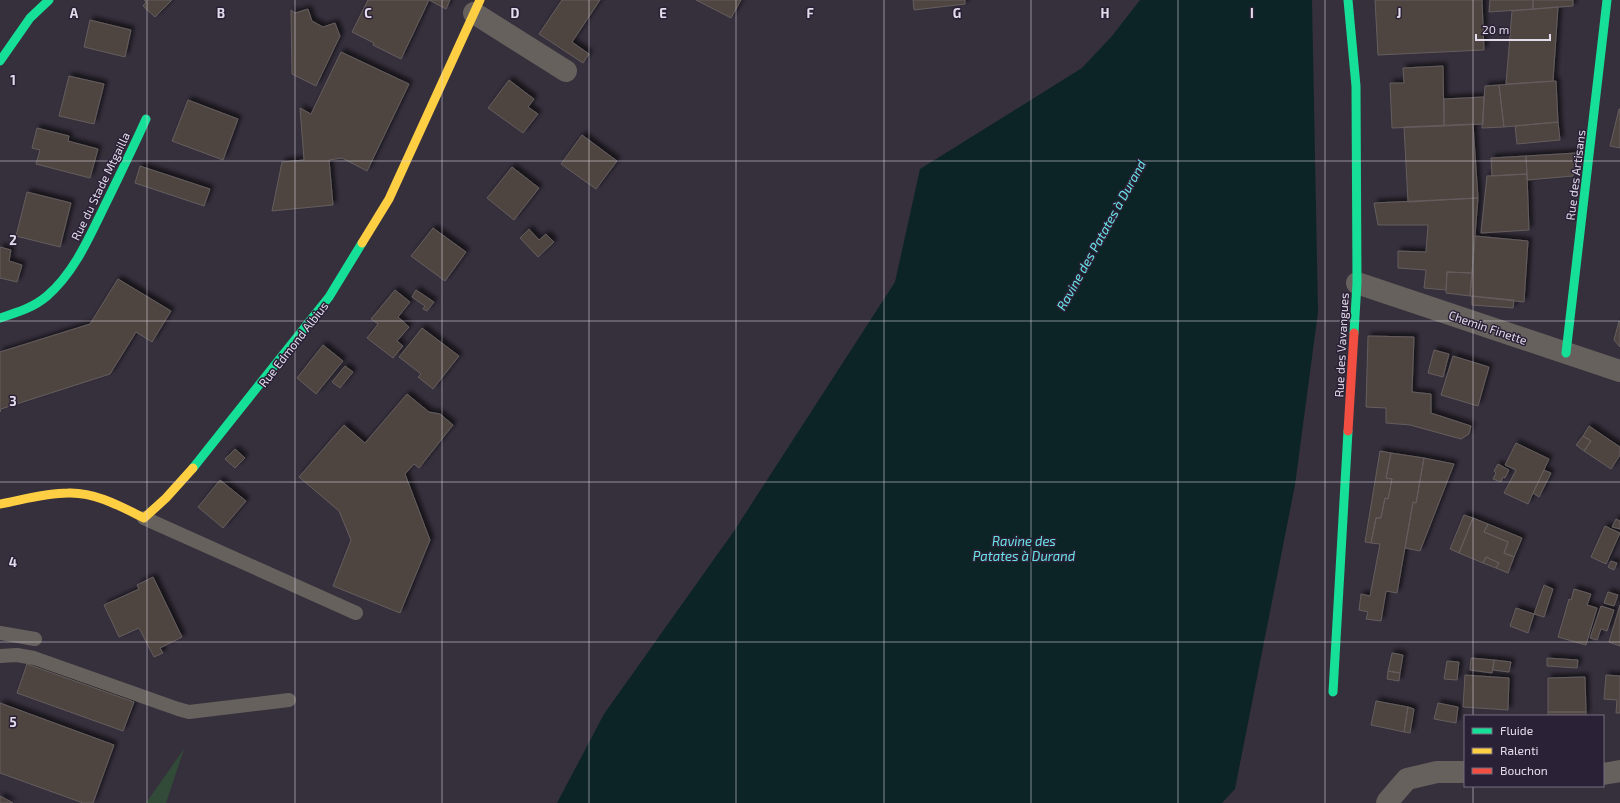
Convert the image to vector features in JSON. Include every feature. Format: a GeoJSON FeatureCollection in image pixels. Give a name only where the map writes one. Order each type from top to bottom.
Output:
{"type":"FeatureCollection","features":[{"type":"Feature","properties":{"kind":"street"},"geometry":{"type":"LineString","coordinates":[[0,61],[30,18],[49,0]]}},
{"type":"Feature","properties":{"kind":"street","name":"Rue des Vavangues"},"geometry":{"type":"LineString","coordinates":[[1333,692],[1357,283],[1356,86],[1348,0]]}},
{"type":"Feature","properties":{"kind":"street","name":"Rue des Artisans"},"geometry":{"type":"LineString","coordinates":[[1566,353],[1607,0]]}},
{"type":"Feature","properties":{"kind":"street","name":"Rue Edmond Albius"},"geometry":{"type":"LineString","coordinates":[[144,518],[166,498],[201,460],[329,298],[389,199],[477,6],[566,71]]}},
{"type":"Feature","properties":{"kind":"street","name":"Rue du Stade Mtgailla"},"geometry":{"type":"LineString","coordinates":[[0,318],[34,305],[46,297],[63,279],[88,241],[146,120]]}},
{"type":"Feature","properties":{"kind":"street","name":"Chemin Finette"},"geometry":{"type":"LineString","coordinates":[[1357,283],[1620,371]]}},
{"type":"Feature","properties":{"kind":"street"},"geometry":{"type":"LineString","coordinates":[[0,504],[57,493],[76,493],[96,497],[144,518]]}},
{"type":"Feature","properties":{"kind":"street"},"geometry":{"type":"LineString","coordinates":[[1604,774],[1620,771]]}},
{"type":"Feature","properties":{"kind":"street"},"geometry":{"type":"LineString","coordinates":[[1387,803],[1407,779],[1437,772],[1464,772]]}},
{"type":"Feature","properties":{"kind":"lane"},"geometry":{"type":"LineString","coordinates":[[144,518],[356,613]]}},
{"type":"Feature","properties":{"kind":"lane"},"geometry":{"type":"LineString","coordinates":[[0,634],[35,639]]}},
{"type":"Feature","properties":{"kind":"lane"},"geometry":{"type":"LineString","coordinates":[[0,656],[17,655],[34,658],[178,710],[189,712],[289,700]]}},
{"type":"Feature","properties":{"kind":"green space"},"geometry":{"type":"Polygon","coordinates":[[[184,749],[166,803],[146,803],[184,749]]]}},
{"type":"Feature","properties":{"kind":"water","name":"Ravine des Patates à Durand"},"geometry":{"type":"Polygon","coordinates":[[[1140,0],[1312,0],[1318,312],[1295,485],[1235,789],[1222,803],[557,803],[604,714],[734,531],[895,282],[920,169],[1082,68],[1112,36],[1140,0]]]}},
{"type":"Feature","properties":{"kind":"building"},"geometry":{"type":"Polygon","coordinates":[[[144,0],[172,0],[155,17],[143,6],[146,2],[144,0]]]}},
{"type":"Feature","properties":{"kind":"building"},"geometry":{"type":"Polygon","coordinates":[[[368,0],[429,0],[401,59],[373,45],[374,43],[352,32],[368,0]]]}},
{"type":"Feature","properties":{"kind":"building"},"geometry":{"type":"Polygon","coordinates":[[[429,0],[450,0],[446,9],[429,0]]]}},
{"type":"Feature","properties":{"kind":"building"},"geometry":{"type":"Polygon","coordinates":[[[562,0],[600,0],[572,42],[589,54],[583,63],[539,34],[562,0]]]}},
{"type":"Feature","properties":{"kind":"building"},"geometry":{"type":"Polygon","coordinates":[[[696,0],[741,0],[731,18],[696,0]]]}},
{"type":"Feature","properties":{"kind":"building"},"geometry":{"type":"Polygon","coordinates":[[[913,0],[965,0],[965,4],[914,10],[913,0]]]}},
{"type":"Feature","properties":{"kind":"building"},"geometry":{"type":"Polygon","coordinates":[[[1375,0],[1482,0],[1484,50],[1378,55],[1375,0]]]}},
{"type":"Feature","properties":{"kind":"building"},"geometry":{"type":"Polygon","coordinates":[[[1490,0],[1533,0],[1533,9],[1489,12],[1490,0]]]}},
{"type":"Feature","properties":{"kind":"building"},"geometry":{"type":"Polygon","coordinates":[[[1533,0],[1573,0],[1573,6],[1533,9],[1533,0]]]}},
{"type":"Feature","properties":{"kind":"building"},"geometry":{"type":"Polygon","coordinates":[[[1558,7],[1553,81],[1506,84],[1512,11],[1558,7]]]}},
{"type":"Feature","properties":{"kind":"building"},"geometry":{"type":"Polygon","coordinates":[[[308,9],[312,21],[323,27],[335,23],[340,36],[316,86],[292,74],[291,10],[295,13],[308,9]]]}},
{"type":"Feature","properties":{"kind":"building"},"geometry":{"type":"Polygon","coordinates":[[[90,20],[131,30],[125,57],[84,47],[90,20]]]}},
{"type":"Feature","properties":{"kind":"building"},"geometry":{"type":"Polygon","coordinates":[[[341,52],[409,84],[367,171],[342,158],[329,160],[333,205],[272,211],[282,162],[304,160],[300,108],[311,114],[341,52]]]}},
{"type":"Feature","properties":{"kind":"building"},"geometry":{"type":"Polygon","coordinates":[[[1443,66],[1444,126],[1392,128],[1390,83],[1404,83],[1403,68],[1443,66]]]}},
{"type":"Feature","properties":{"kind":"building"},"geometry":{"type":"Polygon","coordinates":[[[69,76],[104,84],[94,124],[59,116],[69,76]]]}},
{"type":"Feature","properties":{"kind":"building"},"geometry":{"type":"Polygon","coordinates":[[[509,80],[534,99],[528,107],[538,114],[523,133],[488,108],[509,80]]]}},
{"type":"Feature","properties":{"kind":"building"},"geometry":{"type":"Polygon","coordinates":[[[1556,81],[1558,122],[1504,127],[1499,85],[1556,81]]]}},
{"type":"Feature","properties":{"kind":"building"},"geometry":{"type":"Polygon","coordinates":[[[1499,85],[1504,127],[1482,128],[1485,86],[1499,85]]]}},
{"type":"Feature","properties":{"kind":"building"},"geometry":{"type":"Polygon","coordinates":[[[1484,97],[1483,124],[1444,126],[1444,99],[1484,97]]]}},
{"type":"Feature","properties":{"kind":"building"},"geometry":{"type":"Polygon","coordinates":[[[188,100],[238,119],[223,160],[172,141],[188,100]]]}},
{"type":"Feature","properties":{"kind":"building"},"geometry":{"type":"Polygon","coordinates":[[[1620,109],[1620,148],[1610,146],[1620,109]]]}},
{"type":"Feature","properties":{"kind":"building"},"geometry":{"type":"Polygon","coordinates":[[[1558,122],[1560,140],[1517,144],[1515,126],[1558,122]]]}},
{"type":"Feature","properties":{"kind":"building"},"geometry":{"type":"Polygon","coordinates":[[[1473,124],[1478,198],[1408,202],[1404,127],[1473,124]]]}},
{"type":"Feature","properties":{"kind":"building"},"geometry":{"type":"Polygon","coordinates":[[[37,128],[69,136],[68,141],[98,149],[90,178],[36,164],[40,150],[32,148],[37,128]]]}},
{"type":"Feature","properties":{"kind":"building"},"geometry":{"type":"Polygon","coordinates":[[[582,135],[617,161],[596,189],[561,164],[582,135]]]}},
{"type":"Feature","properties":{"kind":"building"},"geometry":{"type":"Polygon","coordinates":[[[1576,153],[1573,176],[1527,180],[1526,156],[1576,153]]]}},
{"type":"Feature","properties":{"kind":"building"},"geometry":{"type":"Polygon","coordinates":[[[1526,156],[1527,174],[1492,176],[1491,158],[1526,156]]]}},
{"type":"Feature","properties":{"kind":"building"},"geometry":{"type":"Polygon","coordinates":[[[140,166],[210,189],[204,206],[135,183],[140,166]]]}},
{"type":"Feature","properties":{"kind":"building"},"geometry":{"type":"Polygon","coordinates":[[[512,167],[539,188],[514,220],[487,198],[512,167]]]}},
{"type":"Feature","properties":{"kind":"building"},"geometry":{"type":"Polygon","coordinates":[[[1527,174],[1529,230],[1481,233],[1487,176],[1527,174]]]}},
{"type":"Feature","properties":{"kind":"building"},"geometry":{"type":"Polygon","coordinates":[[[27,192],[71,203],[60,247],[16,236],[27,192]]]}},
{"type":"Feature","properties":{"kind":"building"},"geometry":{"type":"Polygon","coordinates":[[[1478,198],[1472,273],[1447,272],[1446,290],[1424,288],[1426,270],[1398,268],[1398,251],[1426,252],[1428,225],[1378,225],[1374,203],[1478,198]]]}},
{"type":"Feature","properties":{"kind":"building"},"geometry":{"type":"Polygon","coordinates":[[[433,228],[466,252],[445,281],[411,256],[433,228]]]}},
{"type":"Feature","properties":{"kind":"building"},"geometry":{"type":"Polygon","coordinates":[[[529,229],[539,240],[546,234],[554,242],[538,257],[520,238],[529,229]]]}},
{"type":"Feature","properties":{"kind":"building"},"geometry":{"type":"Polygon","coordinates":[[[1475,236],[1528,241],[1524,302],[1470,296],[1475,236]]]}},
{"type":"Feature","properties":{"kind":"building"},"geometry":{"type":"Polygon","coordinates":[[[0,247],[11,250],[9,261],[22,265],[17,282],[0,278],[0,247]]]}},
{"type":"Feature","properties":{"kind":"building"},"geometry":{"type":"Polygon","coordinates":[[[1447,272],[1472,273],[1470,296],[1446,293],[1447,272]]]}},
{"type":"Feature","properties":{"kind":"building"},"geometry":{"type":"Polygon","coordinates":[[[118,279],[171,311],[152,342],[136,332],[110,374],[1,409],[0,412],[0,352],[90,324],[118,279]]]}},
{"type":"Feature","properties":{"kind":"building"},"geometry":{"type":"Polygon","coordinates":[[[395,290],[410,302],[398,317],[409,327],[397,341],[403,346],[393,358],[367,338],[378,324],[371,319],[395,290]]]}},
{"type":"Feature","properties":{"kind":"building"},"geometry":{"type":"Polygon","coordinates":[[[416,290],[434,302],[427,311],[423,309],[425,306],[412,297],[416,290]]]}},
{"type":"Feature","properties":{"kind":"building"},"geometry":{"type":"Polygon","coordinates":[[[1472,296],[1514,300],[1513,308],[1472,305],[1472,296]]]}},
{"type":"Feature","properties":{"kind":"building"},"geometry":{"type":"Polygon","coordinates":[[[1619,321],[1620,322],[1620,347],[1614,340],[1619,321]]]}},
{"type":"Feature","properties":{"kind":"building"},"geometry":{"type":"Polygon","coordinates":[[[422,328],[459,356],[433,389],[418,377],[421,374],[399,357],[422,328]]]}},
{"type":"Feature","properties":{"kind":"building"},"geometry":{"type":"Polygon","coordinates":[[[1368,336],[1414,337],[1412,392],[1431,394],[1431,413],[1471,426],[1469,434],[1461,439],[1410,425],[1386,423],[1386,408],[1366,407],[1368,336]]]}},
{"type":"Feature","properties":{"kind":"building"},"geometry":{"type":"Polygon","coordinates":[[[323,345],[343,361],[316,394],[297,378],[323,345]]]}},
{"type":"Feature","properties":{"kind":"building"},"geometry":{"type":"Polygon","coordinates":[[[1434,350],[1449,354],[1443,377],[1428,373],[1434,350]]]}},
{"type":"Feature","properties":{"kind":"building"},"geometry":{"type":"Polygon","coordinates":[[[1453,356],[1489,367],[1478,406],[1441,395],[1453,356]]]}},
{"type":"Feature","properties":{"kind":"building"},"geometry":{"type":"Polygon","coordinates":[[[345,366],[353,372],[340,388],[332,382],[345,366]]]}},
{"type":"Feature","properties":{"kind":"building"},"geometry":{"type":"Polygon","coordinates":[[[407,394],[429,412],[440,414],[453,425],[419,468],[414,464],[405,474],[430,540],[400,613],[333,586],[351,540],[339,511],[299,477],[344,425],[365,443],[407,394]]]}},
{"type":"Feature","properties":{"kind":"building"},"geometry":{"type":"Polygon","coordinates":[[[1589,426],[1620,447],[1620,455],[1611,469],[1584,451],[1591,441],[1583,436],[1589,426]]]}},
{"type":"Feature","properties":{"kind":"building"},"geometry":{"type":"Polygon","coordinates":[[[1583,436],[1591,441],[1584,451],[1576,445],[1583,436]]]}},
{"type":"Feature","properties":{"kind":"building"},"geometry":{"type":"Polygon","coordinates":[[[1516,443],[1549,459],[1528,504],[1504,493],[1516,470],[1505,465],[1516,443]]]}},
{"type":"Feature","properties":{"kind":"building"},"geometry":{"type":"Polygon","coordinates":[[[235,449],[245,458],[235,468],[225,459],[235,449]]]}},
{"type":"Feature","properties":{"kind":"building"},"geometry":{"type":"Polygon","coordinates":[[[1380,451],[1391,453],[1386,478],[1392,479],[1388,499],[1385,498],[1381,518],[1376,518],[1371,543],[1365,542],[1380,451]]]}},
{"type":"Feature","properties":{"kind":"building"},"geometry":{"type":"Polygon","coordinates":[[[1391,453],[1424,458],[1416,503],[1413,502],[1397,593],[1386,591],[1381,621],[1366,619],[1368,612],[1359,610],[1361,594],[1370,596],[1380,544],[1371,543],[1376,518],[1381,518],[1385,498],[1388,499],[1392,479],[1386,478],[1391,453]]]}},
{"type":"Feature","properties":{"kind":"building"},"geometry":{"type":"Polygon","coordinates":[[[1424,458],[1454,464],[1420,551],[1405,548],[1413,502],[1416,503],[1424,458]]]}},
{"type":"Feature","properties":{"kind":"building"},"geometry":{"type":"Polygon","coordinates":[[[1498,464],[1509,470],[1501,482],[1493,479],[1496,473],[1494,471],[1498,464]]]}},
{"type":"Feature","properties":{"kind":"building"},"geometry":{"type":"Polygon","coordinates":[[[1544,470],[1551,473],[1539,497],[1533,493],[1544,470]]]}},
{"type":"Feature","properties":{"kind":"building"},"geometry":{"type":"Polygon","coordinates":[[[220,480],[246,501],[223,528],[198,507],[220,480]]]}},
{"type":"Feature","properties":{"kind":"building"},"geometry":{"type":"Polygon","coordinates":[[[1464,515],[1473,518],[1459,553],[1450,549],[1464,515]]]}},
{"type":"Feature","properties":{"kind":"building"},"geometry":{"type":"Polygon","coordinates":[[[1473,518],[1488,524],[1484,532],[1508,542],[1504,553],[1514,557],[1508,573],[1496,568],[1499,563],[1486,557],[1483,563],[1459,553],[1473,518]]]}},
{"type":"Feature","properties":{"kind":"building"},"geometry":{"type":"Polygon","coordinates":[[[1616,519],[1620,521],[1620,529],[1612,527],[1616,519]]]}},
{"type":"Feature","properties":{"kind":"building"},"geometry":{"type":"Polygon","coordinates":[[[1488,524],[1522,538],[1514,557],[1504,553],[1508,542],[1484,532],[1488,524]]]}},
{"type":"Feature","properties":{"kind":"building"},"geometry":{"type":"Polygon","coordinates":[[[1605,526],[1620,533],[1606,564],[1591,557],[1605,526]]]}},
{"type":"Feature","properties":{"kind":"building"},"geometry":{"type":"Polygon","coordinates":[[[1486,557],[1499,563],[1496,568],[1483,563],[1486,557]]]}},
{"type":"Feature","properties":{"kind":"building"},"geometry":{"type":"Polygon","coordinates":[[[1611,561],[1617,563],[1614,570],[1608,567],[1611,561]]]}},
{"type":"Feature","properties":{"kind":"building"},"geometry":{"type":"Polygon","coordinates":[[[153,577],[182,637],[160,648],[163,653],[154,657],[139,628],[119,637],[104,605],[139,589],[137,585],[153,577]]]}},
{"type":"Feature","properties":{"kind":"building"},"geometry":{"type":"Polygon","coordinates":[[[1544,585],[1553,589],[1544,617],[1534,614],[1544,585]]]}},
{"type":"Feature","properties":{"kind":"building"},"geometry":{"type":"Polygon","coordinates":[[[1574,589],[1591,594],[1587,605],[1597,608],[1586,645],[1558,637],[1569,599],[1571,600],[1574,589]]]}},
{"type":"Feature","properties":{"kind":"building"},"geometry":{"type":"Polygon","coordinates":[[[1608,592],[1618,595],[1614,606],[1604,603],[1608,592]]]}},
{"type":"Feature","properties":{"kind":"building"},"geometry":{"type":"Polygon","coordinates":[[[1620,605],[1620,646],[1609,642],[1620,605]]]}},
{"type":"Feature","properties":{"kind":"building"},"geometry":{"type":"Polygon","coordinates":[[[1601,606],[1614,610],[1607,631],[1601,629],[1597,640],[1590,638],[1601,606]]]}},
{"type":"Feature","properties":{"kind":"building"},"geometry":{"type":"Polygon","coordinates":[[[1516,608],[1534,614],[1528,633],[1510,626],[1516,608]]]}},
{"type":"Feature","properties":{"kind":"building"},"geometry":{"type":"Polygon","coordinates":[[[1392,653],[1403,655],[1400,673],[1388,671],[1392,653]]]}},
{"type":"Feature","properties":{"kind":"building"},"geometry":{"type":"Polygon","coordinates":[[[1471,658],[1494,660],[1492,673],[1470,670],[1471,658]]]}},
{"type":"Feature","properties":{"kind":"building"},"geometry":{"type":"Polygon","coordinates":[[[1547,658],[1578,660],[1577,668],[1547,666],[1547,658]]]}},
{"type":"Feature","properties":{"kind":"building"},"geometry":{"type":"Polygon","coordinates":[[[1494,660],[1511,662],[1509,672],[1493,670],[1494,660]]]}},
{"type":"Feature","properties":{"kind":"building"},"geometry":{"type":"Polygon","coordinates":[[[1447,661],[1459,662],[1457,680],[1444,679],[1447,661]]]}},
{"type":"Feature","properties":{"kind":"building"},"geometry":{"type":"Polygon","coordinates":[[[27,664],[134,702],[123,731],[17,693],[27,664]]]}},
{"type":"Feature","properties":{"kind":"building"},"geometry":{"type":"Polygon","coordinates":[[[1388,671],[1400,673],[1399,681],[1387,679],[1388,671]]]}},
{"type":"Feature","properties":{"kind":"building"},"geometry":{"type":"Polygon","coordinates":[[[1465,675],[1509,678],[1508,710],[1463,707],[1465,675]]]}},
{"type":"Feature","properties":{"kind":"building"},"geometry":{"type":"Polygon","coordinates":[[[1606,675],[1620,676],[1620,713],[1616,713],[1617,700],[1604,699],[1606,675]]]}},
{"type":"Feature","properties":{"kind":"building"},"geometry":{"type":"Polygon","coordinates":[[[1585,677],[1586,712],[1548,712],[1548,678],[1585,677]]]}},
{"type":"Feature","properties":{"kind":"building"},"geometry":{"type":"Polygon","coordinates":[[[1376,701],[1408,707],[1404,732],[1371,725],[1376,701]]]}},
{"type":"Feature","properties":{"kind":"building"},"geometry":{"type":"Polygon","coordinates":[[[0,703],[114,745],[93,803],[83,803],[0,773],[0,703]]]}},
{"type":"Feature","properties":{"kind":"building"},"geometry":{"type":"Polygon","coordinates":[[[1438,703],[1458,707],[1456,723],[1434,719],[1438,703]]]}},
{"type":"Feature","properties":{"kind":"building"},"geometry":{"type":"Polygon","coordinates":[[[1408,707],[1414,709],[1410,733],[1404,732],[1408,707]]]}},
{"type":"Feature","properties":{"kind":"building"},"geometry":{"type":"Polygon","coordinates":[[[1548,712],[1586,712],[1586,715],[1548,715],[1548,712]]]}},
{"type":"Feature","properties":{"kind":"building"},"geometry":{"type":"Polygon","coordinates":[[[0,796],[13,803],[0,803],[0,796]]]}},
{"type":"Feature","properties":{"kind":"traffic: fast"},"geometry":{"type":"LineString","coordinates":[[0,61],[30,18],[49,0]]}},
{"type":"Feature","properties":{"kind":"traffic: fast"},"geometry":{"type":"LineString","coordinates":[[1348,0],[1356,86],[1357,283],[1354,333]]}},
{"type":"Feature","properties":{"kind":"traffic: fast"},"geometry":{"type":"LineString","coordinates":[[1566,353],[1607,0]]}},
{"type":"Feature","properties":{"kind":"traffic: fast"},"geometry":{"type":"LineString","coordinates":[[0,318],[24,310],[42,300],[57,286],[75,263],[89,238],[146,119]]}},
{"type":"Feature","properties":{"kind":"traffic: fast"},"geometry":{"type":"LineString","coordinates":[[193,468],[329,297],[362,243]]}},
{"type":"Feature","properties":{"kind":"traffic: fast"},"geometry":{"type":"LineString","coordinates":[[1333,692],[1348,431]]}},
{"type":"Feature","properties":{"kind":"traffic: slow"},"geometry":{"type":"LineString","coordinates":[[362,243],[389,199],[480,0]]}},
{"type":"Feature","properties":{"kind":"traffic: slow"},"geometry":{"type":"LineString","coordinates":[[0,504],[51,494],[78,493],[98,497],[144,518],[166,498],[193,468]]}},
{"type":"Feature","properties":{"kind":"traffic: jam"},"geometry":{"type":"LineString","coordinates":[[1348,431],[1354,333]]}}]}
